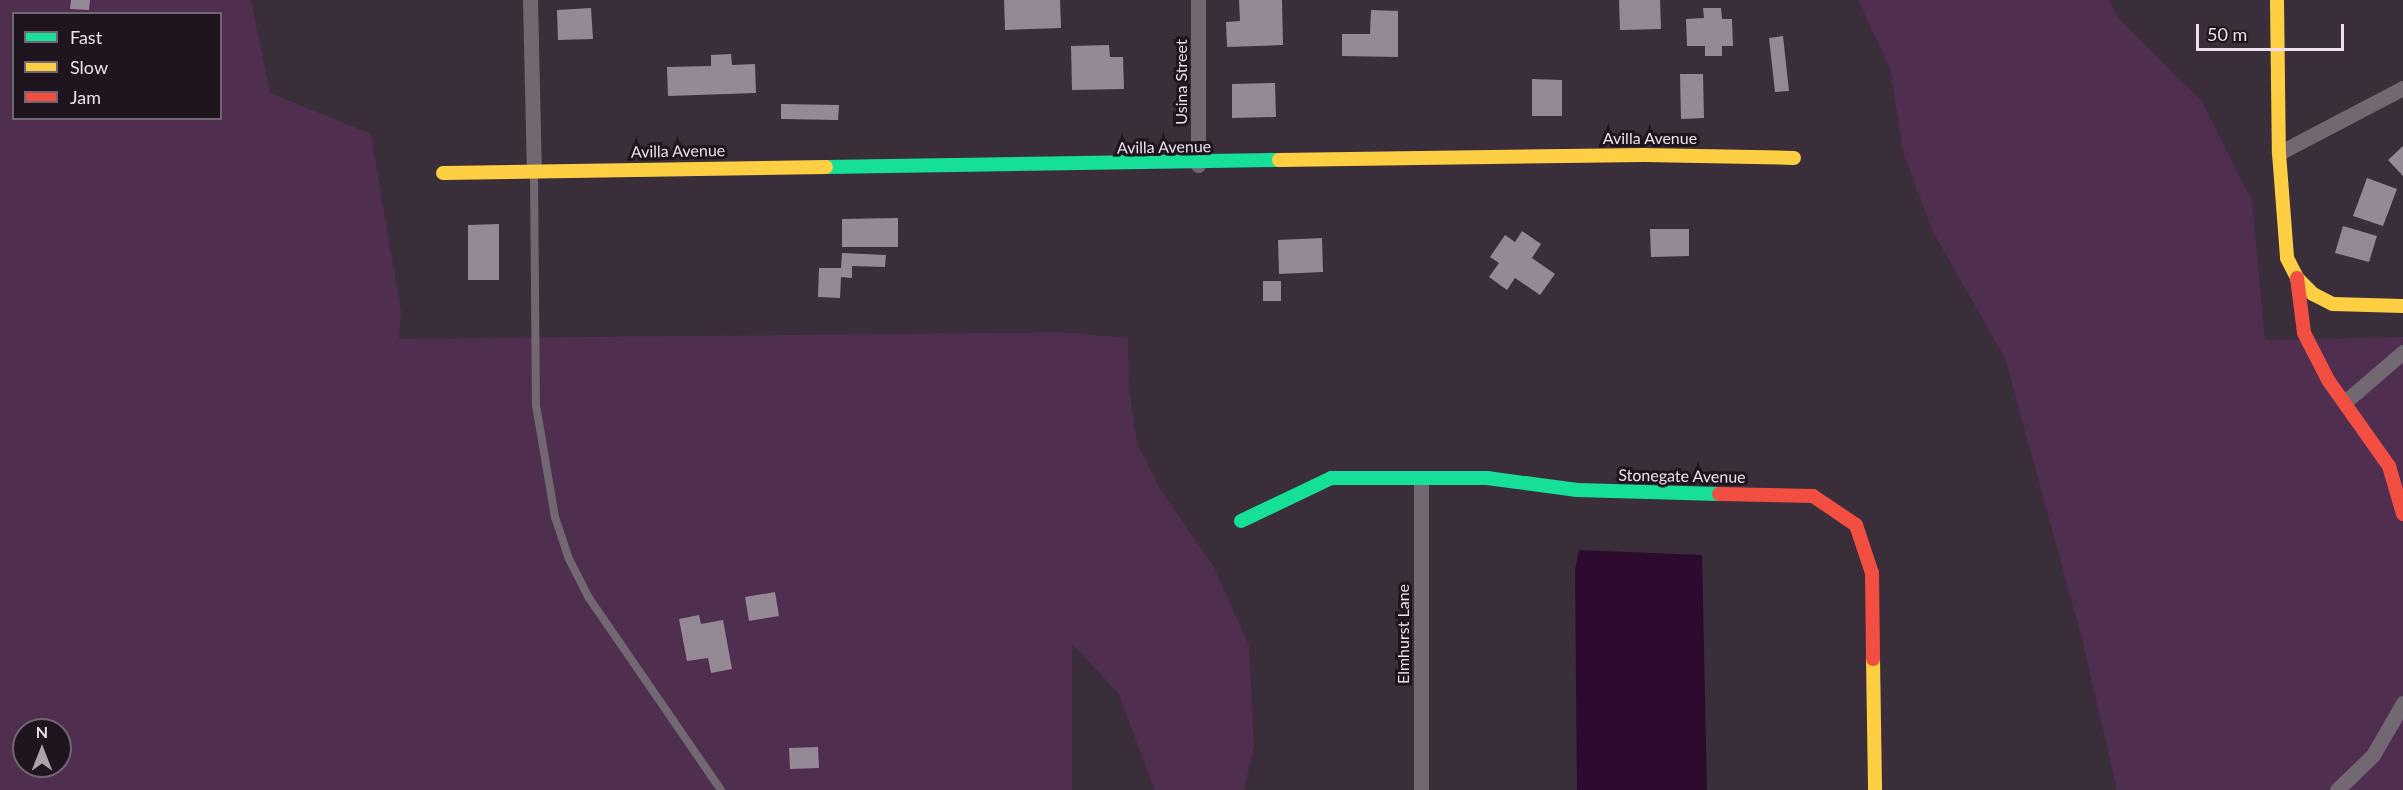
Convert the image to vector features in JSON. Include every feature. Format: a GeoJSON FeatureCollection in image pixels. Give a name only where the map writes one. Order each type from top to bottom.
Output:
{"type":"FeatureCollection","features":[{"type":"Feature","properties":{"kind":"street"},"geometry":{"type":"LineString","coordinates":[[530,0],[534,171]]}},
{"type":"Feature","properties":{"kind":"street","name":"Usina Street"},"geometry":{"type":"LineString","coordinates":[[1198,0],[1198,165]]}},
{"type":"Feature","properties":{"kind":"street"},"geometry":{"type":"LineString","coordinates":[[2277,0],[2279,153],[2284,248],[2297,278],[2304,333],[2328,380],[2346,401],[2389,466],[2403,514]]}},
{"type":"Feature","properties":{"kind":"street"},"geometry":{"type":"LineString","coordinates":[[2279,153],[2403,88]]}},
{"type":"Feature","properties":{"kind":"street","name":"Avilla Avenue"},"geometry":{"type":"LineString","coordinates":[[443,173],[1198,165],[1644,155],[1794,158]]}},
{"type":"Feature","properties":{"kind":"street"},"geometry":{"type":"LineString","coordinates":[[2297,278],[2313,294],[2333,304],[2403,306]]}},
{"type":"Feature","properties":{"kind":"street"},"geometry":{"type":"LineString","coordinates":[[2346,401],[2403,352]]}},
{"type":"Feature","properties":{"kind":"street","name":"Stonegate Avenue"},"geometry":{"type":"LineString","coordinates":[[1241,521],[1331,478],[1487,478],[1577,490],[1813,496],[1856,525],[1872,573],[1875,790]]}},
{"type":"Feature","properties":{"kind":"street","name":"Elmhurst Lane"},"geometry":{"type":"LineString","coordinates":[[1421,478],[1421,790]]}},
{"type":"Feature","properties":{"kind":"street"},"geometry":{"type":"LineString","coordinates":[[2337,790],[2373,755],[2403,703]]}},
{"type":"Feature","properties":{"kind":"lane"},"geometry":{"type":"LineString","coordinates":[[534,171],[536,405],[555,517],[569,559],[589,598],[721,790]]}},
{"type":"Feature","properties":{"kind":"shaded area"},"geometry":{"type":"Polygon","coordinates":[[[0,0],[251,0],[270,93],[371,134],[401,312],[399,339],[1060,332],[1128,338],[1129,389],[1137,443],[1161,491],[1213,565],[1249,646],[1254,746],[1244,790],[1155,790],[1118,693],[1072,644],[1072,790],[0,790],[0,0]]]}},
{"type":"Feature","properties":{"kind":"shaded area"},"geometry":{"type":"Polygon","coordinates":[[[1858,0],[2109,0],[2117,17],[2201,100],[2252,201],[2265,340],[2403,337],[2403,790],[2117,790],[2081,635],[2005,358],[1933,232],[1903,152],[1890,68],[1858,0]]]}},
{"type":"Feature","properties":{"kind":"shaded area"},"geometry":{"type":"Polygon","coordinates":[[[1579,550],[1702,555],[1707,790],[1577,790],[1575,570],[1579,550]]]}},
{"type":"Feature","properties":{"kind":"building"},"geometry":{"type":"Polygon","coordinates":[[[71,0],[90,0],[89,10],[70,9],[71,0]]]}},
{"type":"Feature","properties":{"kind":"building"},"geometry":{"type":"Polygon","coordinates":[[[1004,0],[1060,0],[1061,28],[1005,30],[1004,0]]]}},
{"type":"Feature","properties":{"kind":"building"},"geometry":{"type":"Polygon","coordinates":[[[1239,0],[1282,0],[1283,45],[1227,47],[1226,22],[1240,21],[1239,0]]]}},
{"type":"Feature","properties":{"kind":"building"},"geometry":{"type":"Polygon","coordinates":[[[1619,0],[1660,0],[1661,29],[1620,30],[1619,0]]]}},
{"type":"Feature","properties":{"kind":"building"},"geometry":{"type":"Polygon","coordinates":[[[591,8],[593,39],[558,40],[557,10],[591,8]]]}},
{"type":"Feature","properties":{"kind":"building"},"geometry":{"type":"Polygon","coordinates":[[[1703,8],[1721,8],[1722,19],[1732,19],[1733,46],[1722,46],[1722,56],[1705,56],[1705,46],[1687,46],[1686,19],[1704,18],[1703,8]]]}},
{"type":"Feature","properties":{"kind":"building"},"geometry":{"type":"Polygon","coordinates":[[[1371,10],[1398,11],[1398,57],[1342,56],[1342,34],[1370,34],[1371,10]]]}},
{"type":"Feature","properties":{"kind":"building"},"geometry":{"type":"Polygon","coordinates":[[[1783,36],[1789,91],[1775,92],[1769,38],[1783,36]]]}},
{"type":"Feature","properties":{"kind":"building"},"geometry":{"type":"Polygon","coordinates":[[[1109,45],[1110,57],[1123,57],[1124,89],[1072,90],[1071,46],[1109,45]]]}},
{"type":"Feature","properties":{"kind":"building"},"geometry":{"type":"Polygon","coordinates":[[[731,54],[732,65],[755,64],[756,93],[668,96],[667,67],[711,66],[711,55],[731,54]]]}},
{"type":"Feature","properties":{"kind":"building"},"geometry":{"type":"Polygon","coordinates":[[[1680,74],[1703,74],[1704,118],[1681,119],[1680,74]]]}},
{"type":"Feature","properties":{"kind":"building"},"geometry":{"type":"Polygon","coordinates":[[[1532,79],[1562,80],[1562,116],[1532,116],[1532,79]]]}},
{"type":"Feature","properties":{"kind":"building"},"geometry":{"type":"Polygon","coordinates":[[[1275,83],[1276,117],[1232,118],[1232,84],[1275,83]]]}},
{"type":"Feature","properties":{"kind":"building"},"geometry":{"type":"Polygon","coordinates":[[[781,104],[839,105],[838,120],[781,119],[781,104]]]}},
{"type":"Feature","properties":{"kind":"building"},"geometry":{"type":"Polygon","coordinates":[[[2403,146],[2403,176],[2388,160],[2403,146]]]}},
{"type":"Feature","properties":{"kind":"building"},"geometry":{"type":"Polygon","coordinates":[[[2367,178],[2397,189],[2383,226],[2353,216],[2367,178]]]}},
{"type":"Feature","properties":{"kind":"building"},"geometry":{"type":"Polygon","coordinates":[[[898,218],[898,247],[842,247],[842,219],[898,218]]]}},
{"type":"Feature","properties":{"kind":"building"},"geometry":{"type":"Polygon","coordinates":[[[499,224],[499,280],[468,280],[468,225],[499,224]]]}},
{"type":"Feature","properties":{"kind":"building"},"geometry":{"type":"Polygon","coordinates":[[[2343,226],[2377,236],[2369,262],[2335,253],[2343,226]]]}},
{"type":"Feature","properties":{"kind":"building"},"geometry":{"type":"Polygon","coordinates":[[[1650,229],[1689,229],[1689,256],[1651,257],[1650,229]]]}},
{"type":"Feature","properties":{"kind":"building"},"geometry":{"type":"Polygon","coordinates":[[[1522,231],[1541,244],[1532,258],[1555,274],[1540,295],[1515,278],[1507,290],[1489,277],[1499,263],[1490,257],[1505,235],[1515,242],[1522,231]]]}},
{"type":"Feature","properties":{"kind":"building"},"geometry":{"type":"Polygon","coordinates":[[[1322,238],[1323,272],[1279,274],[1278,240],[1322,238]]]}},
{"type":"Feature","properties":{"kind":"building"},"geometry":{"type":"Polygon","coordinates":[[[842,253],[886,255],[885,267],[852,266],[852,278],[841,277],[840,298],[818,297],[819,268],[841,268],[842,253]]]}},
{"type":"Feature","properties":{"kind":"building"},"geometry":{"type":"Polygon","coordinates":[[[1263,281],[1281,281],[1281,301],[1263,301],[1263,281]]]}},
{"type":"Feature","properties":{"kind":"building"},"geometry":{"type":"Polygon","coordinates":[[[775,592],[779,616],[749,621],[745,597],[775,592]]]}},
{"type":"Feature","properties":{"kind":"building"},"geometry":{"type":"Polygon","coordinates":[[[699,615],[701,624],[723,620],[732,669],[711,673],[708,658],[687,661],[679,619],[699,615]]]}},
{"type":"Feature","properties":{"kind":"building"},"geometry":{"type":"Polygon","coordinates":[[[818,747],[819,768],[790,769],[789,748],[818,747]]]}},
{"type":"Feature","properties":{"kind":"traffic: fast"},"geometry":{"type":"LineString","coordinates":[[826,167],[1279,160]]}},
{"type":"Feature","properties":{"kind":"traffic: fast"},"geometry":{"type":"LineString","coordinates":[[1241,521],[1331,478],[1487,478],[1577,490],[1719,494]]}},
{"type":"Feature","properties":{"kind":"traffic: slow"},"geometry":{"type":"LineString","coordinates":[[2277,0],[2279,153],[2287,258],[2297,278],[2313,294],[2333,304],[2403,306]]}},
{"type":"Feature","properties":{"kind":"traffic: slow"},"geometry":{"type":"LineString","coordinates":[[1279,160],[1644,155],[1794,158]]}},
{"type":"Feature","properties":{"kind":"traffic: slow"},"geometry":{"type":"LineString","coordinates":[[443,173],[826,167]]}},
{"type":"Feature","properties":{"kind":"traffic: slow"},"geometry":{"type":"LineString","coordinates":[[1873,659],[1875,790]]}},
{"type":"Feature","properties":{"kind":"traffic: jam"},"geometry":{"type":"LineString","coordinates":[[2297,278],[2304,333],[2328,380],[2389,466],[2403,514]]}},
{"type":"Feature","properties":{"kind":"traffic: jam"},"geometry":{"type":"LineString","coordinates":[[1719,494],[1813,496],[1856,525],[1872,573],[1873,659]]}}]}
